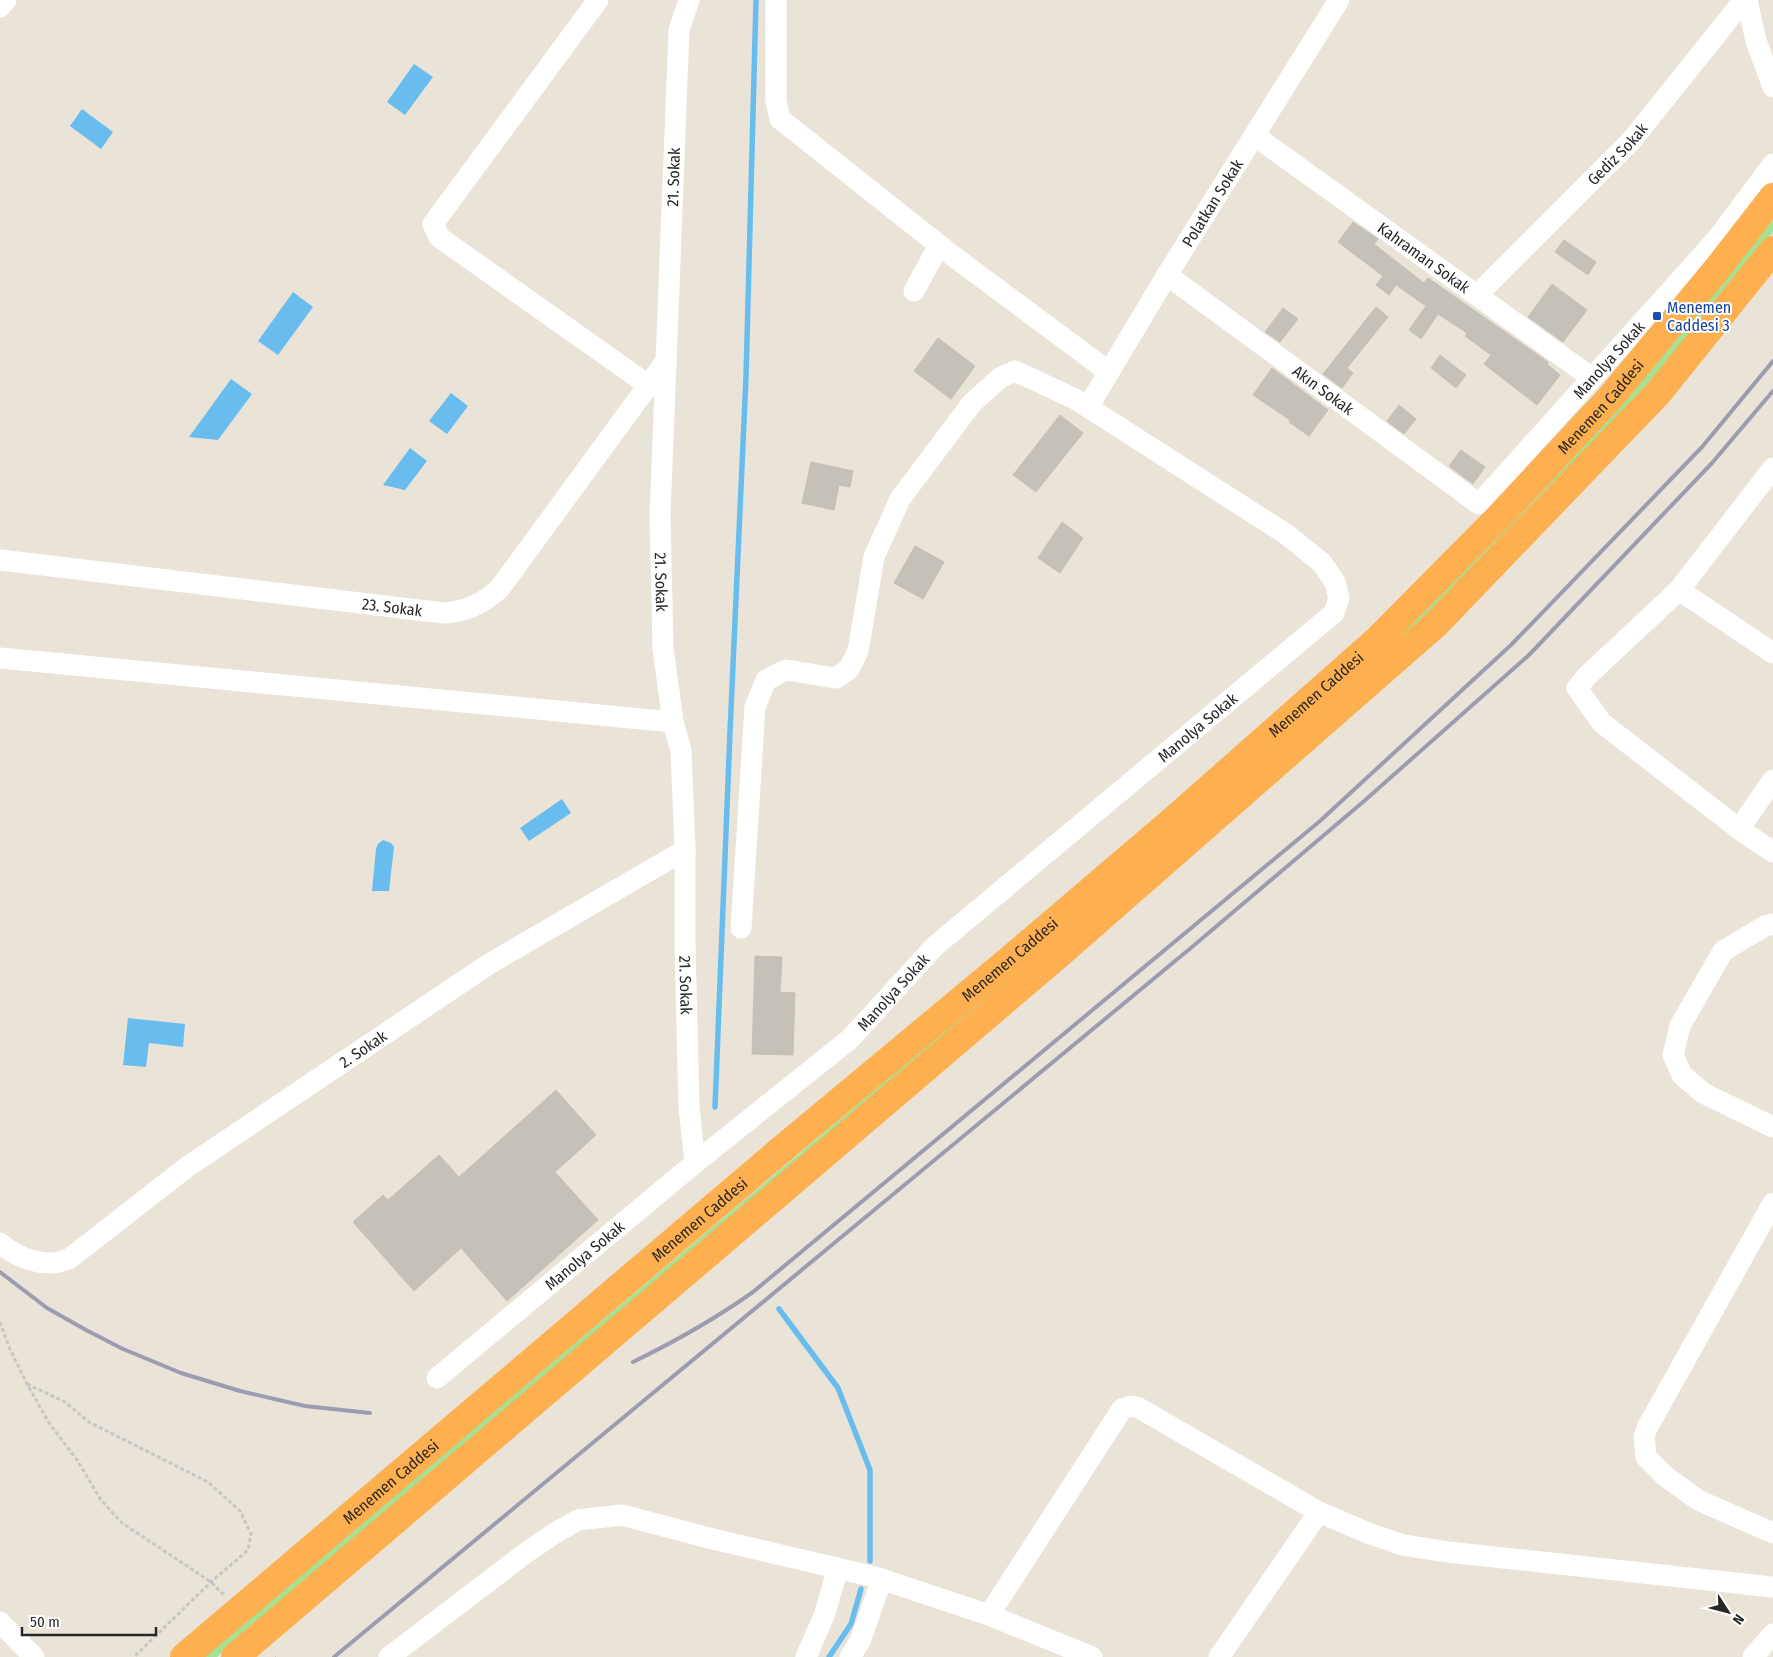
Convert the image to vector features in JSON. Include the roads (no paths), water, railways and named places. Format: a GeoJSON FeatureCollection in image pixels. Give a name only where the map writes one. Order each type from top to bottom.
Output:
{"type":"FeatureCollection","features":[{"type":"Feature","properties":{"kind":"highway","name":"Menemen Caddesi"},"geometry":{"type":"LineString","coordinates":[[184,1657],[774,1156],[1008,961],[1376,641],[1498,518],[1610,398],[1718,269],[1773,197]]}},
{"type":"Feature","properties":{"kind":"highway","name":"Menemen Caddesi"},"geometry":{"type":"LineString","coordinates":[[235,1657],[1051,961],[1436,624],[1659,392],[1773,250]]}},
{"type":"Feature","properties":{"kind":"street"},"geometry":{"type":"LineString","coordinates":[[0,7],[6,0]]}},
{"type":"Feature","properties":{"kind":"street"},"geometry":{"type":"LineString","coordinates":[[598,0],[433,224],[439,237],[648,385]]}},
{"type":"Feature","properties":{"kind":"street","name":"21. Sokak"},"geometry":{"type":"LineString","coordinates":[[689,0],[678,30],[660,516],[663,648],[673,722],[681,750],[685,850],[685,955],[689,1107],[695,1163]]}},
{"type":"Feature","properties":{"kind":"street"},"geometry":{"type":"LineString","coordinates":[[776,0],[776,101],[780,119],[939,245],[1109,372]]}},
{"type":"Feature","properties":{"kind":"street","name":"Polatkan Sokak"},"geometry":{"type":"LineString","coordinates":[[1088,407],[1167,275],[1339,0]]}},
{"type":"Feature","properties":{"kind":"street"},"geometry":{"type":"LineString","coordinates":[[1745,0],[1756,41],[1773,86]]}},
{"type":"Feature","properties":{"kind":"street","name":"Gediz Sokak"},"geometry":{"type":"LineString","coordinates":[[1477,295],[1630,141],[1745,0]]}},
{"type":"Feature","properties":{"kind":"street","name":"Kahraman Sokak"},"geometry":{"type":"LineString","coordinates":[[1255,136],[1592,378]]}},
{"type":"Feature","properties":{"kind":"street","name":"Manolya Sokak"},"geometry":{"type":"LineString","coordinates":[[1479,504],[1718,239],[1773,164]]}},
{"type":"Feature","properties":{"kind":"street"},"geometry":{"type":"LineString","coordinates":[[914,291],[939,245]]}},
{"type":"Feature","properties":{"kind":"street","name":"Akın Sokak"},"geometry":{"type":"LineString","coordinates":[[1167,275],[1479,504]]}},
{"type":"Feature","properties":{"kind":"street","name":"23. Sokak"},"geometry":{"type":"LineString","coordinates":[[0,560],[444,613],[464,611],[484,601],[500,588],[666,361]]}},
{"type":"Feature","properties":{"kind":"street"},"geometry":{"type":"LineString","coordinates":[[741,928],[755,708],[766,680],[786,670],[836,678],[849,669],[858,651],[874,557],[900,500],[972,403],[1000,378],[1015,371],[1088,407]]}},
{"type":"Feature","properties":{"kind":"street","name":"Manolya Sokak"},"geometry":{"type":"LineString","coordinates":[[437,1378],[695,1163],[850,1039],[935,946],[1334,613],[1340,598],[1335,582],[1322,563],[1286,534],[1088,407]]}},
{"type":"Feature","properties":{"kind":"street"},"geometry":{"type":"LineString","coordinates":[[1773,468],[1679,590],[1587,676],[1578,688],[1602,723],[1739,829],[1773,852]]}},
{"type":"Feature","properties":{"kind":"street"},"geometry":{"type":"LineString","coordinates":[[1679,590],[1773,653]]}},
{"type":"Feature","properties":{"kind":"street"},"geometry":{"type":"LineString","coordinates":[[0,658],[673,722]]}},
{"type":"Feature","properties":{"kind":"street"},"geometry":{"type":"LineString","coordinates":[[1739,829],[1773,780]]}},
{"type":"Feature","properties":{"kind":"street","name":"2. Sokak"},"geometry":{"type":"LineString","coordinates":[[0,1243],[6,1249],[23,1257],[53,1263],[68,1259],[187,1167],[489,964],[685,850]]}},
{"type":"Feature","properties":{"kind":"street"},"geometry":{"type":"LineString","coordinates":[[1773,924],[1765,926],[1724,950],[1680,1026],[1673,1055],[1682,1075],[1703,1093],[1773,1127]]}},
{"type":"Feature","properties":{"kind":"street"},"geometry":{"type":"LineString","coordinates":[[1773,1203],[1647,1428],[1644,1437],[1646,1457],[1665,1476],[1698,1500],[1773,1533]]}},
{"type":"Feature","properties":{"kind":"street"},"geometry":{"type":"LineString","coordinates":[[989,1615],[1122,1409],[1131,1406],[1139,1408],[1319,1512],[1368,1533],[1403,1545],[1448,1552],[1773,1587]]}},
{"type":"Feature","properties":{"kind":"street"},"geometry":{"type":"LineString","coordinates":[[1219,1657],[1319,1512]]}},
{"type":"Feature","properties":{"kind":"street"},"geometry":{"type":"LineString","coordinates":[[389,1657],[526,1552],[578,1520],[622,1515],[882,1580],[989,1615],[1092,1657]]}},
{"type":"Feature","properties":{"kind":"street"},"geometry":{"type":"LineString","coordinates":[[806,1657],[824,1616],[838,1568]]}},
{"type":"Feature","properties":{"kind":"street"},"geometry":{"type":"LineString","coordinates":[[850,1657],[860,1641],[882,1580]]}},
{"type":"Feature","properties":{"kind":"street"},"geometry":{"type":"LineString","coordinates":[[0,1622],[34,1657]]}},
{"type":"Feature","properties":{"kind":"street"},"geometry":{"type":"LineString","coordinates":[[1753,1657],[1773,1634]]}},
{"type":"Feature","properties":{"kind":"water"},"geometry":{"type":"Polygon","coordinates":[[[414,64],[433,77],[405,115],[387,102],[414,64]]]}},
{"type":"Feature","properties":{"kind":"water"},"geometry":{"type":"Polygon","coordinates":[[[82,109],[113,132],[101,149],[70,126],[82,109]]]}},
{"type":"Feature","properties":{"kind":"water"},"geometry":{"type":"Polygon","coordinates":[[[293,292],[313,307],[278,355],[258,341],[293,292]]]}},
{"type":"Feature","properties":{"kind":"water"},"geometry":{"type":"Polygon","coordinates":[[[231,379],[252,394],[218,440],[189,437],[231,379]]]}},
{"type":"Feature","properties":{"kind":"water"},"geometry":{"type":"Polygon","coordinates":[[[451,393],[468,406],[447,434],[429,421],[451,393]]]}},
{"type":"Feature","properties":{"kind":"water"},"geometry":{"type":"Polygon","coordinates":[[[410,448],[427,461],[405,490],[383,485],[410,448]]]}},
{"type":"Feature","properties":{"kind":"water"},"geometry":{"type":"Polygon","coordinates":[[[562,799],[571,813],[529,841],[520,828],[562,799]]]}},
{"type":"Feature","properties":{"kind":"water"},"geometry":{"type":"Polygon","coordinates":[[[383,840],[391,843],[394,847],[389,891],[372,891],[376,849],[383,840]]]}},
{"type":"Feature","properties":{"kind":"water"},"geometry":{"type":"Polygon","coordinates":[[[128,1018],[185,1024],[183,1047],[149,1043],[146,1067],[123,1065],[128,1018]]]}},
{"type":"Feature","properties":{"kind":"waterway"},"geometry":{"type":"LineString","coordinates":[[715,1107],[746,377],[756,0]]}},
{"type":"Feature","properties":{"kind":"waterway"},"geometry":{"type":"LineString","coordinates":[[779,1309],[838,1388],[870,1470],[870,1561]]}},
{"type":"Feature","properties":{"kind":"waterway"},"geometry":{"type":"LineString","coordinates":[[829,1657],[851,1624],[861,1589]]}},
{"type":"Feature","properties":{"kind":"railway"},"geometry":{"type":"LineString","coordinates":[[633,1362],[695,1329],[753,1292],[1320,821],[1511,645],[1702,447],[1773,361]]}},
{"type":"Feature","properties":{"kind":"railway"},"geometry":{"type":"LineString","coordinates":[[334,1657],[1192,947],[1363,802],[1529,655],[1712,463],[1773,391]]}},
{"type":"Feature","properties":{"kind":"railway"},"geometry":{"type":"LineString","coordinates":[[0,1272],[47,1308],[86,1330],[123,1349],[181,1373],[240,1391],[305,1406],[370,1413]]}},
{"type":"Feature","properties":{"kind":"place","name":"Menemen Caddesi 3"},"geometry":{"type":"Point","coordinates":[1657,316]}}]}
